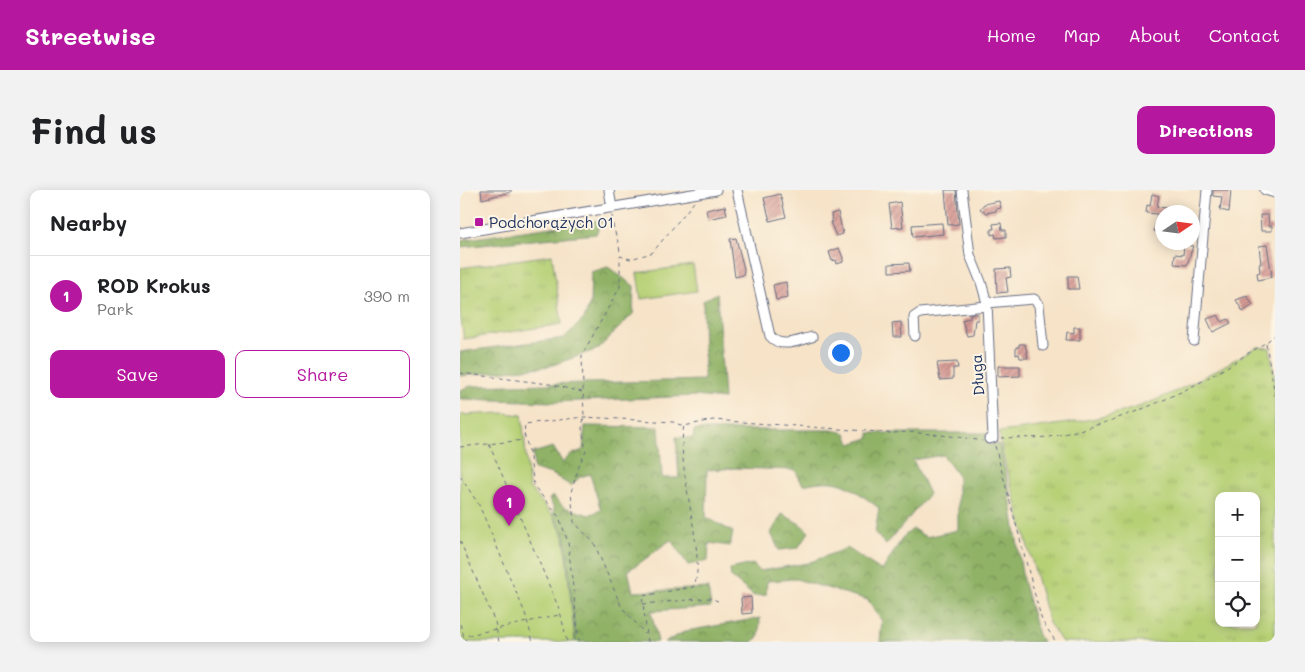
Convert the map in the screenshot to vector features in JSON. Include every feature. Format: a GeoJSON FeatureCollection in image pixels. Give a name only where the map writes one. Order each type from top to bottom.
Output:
{"type":"FeatureCollection","features":[{"type":"Feature","properties":{"kind":"street"},"geometry":{"type":"LineString","coordinates":[[609,190],[612,208]]}},
{"type":"Feature","properties":{"kind":"street"},"geometry":{"type":"LineString","coordinates":[[460,233],[716,190]]}},
{"type":"Feature","properties":{"kind":"street"},"geometry":{"type":"LineString","coordinates":[[737,190],[770,336],[778,343],[784,344],[812,337]]}},
{"type":"Feature","properties":{"kind":"street","name":"Długa"},"geometry":{"type":"LineString","coordinates":[[962,190],[970,255],[981,282],[986,304],[993,398],[991,436]]}},
{"type":"Feature","properties":{"kind":"street"},"geometry":{"type":"LineString","coordinates":[[1194,341],[1207,190]]}},
{"type":"Feature","properties":{"kind":"street"},"geometry":{"type":"LineString","coordinates":[[1265,190],[1275,193]]}},
{"type":"Feature","properties":{"kind":"street"},"geometry":{"type":"LineString","coordinates":[[915,336],[914,316],[920,313],[1034,299],[1039,305],[1042,346]]}},
{"type":"Feature","properties":{"kind":"path"},"geometry":{"type":"LineString","coordinates":[[620,256],[630,258],[652,253],[700,193]]}},
{"type":"Feature","properties":{"kind":"path"},"geometry":{"type":"LineString","coordinates":[[612,208],[613,230],[620,243],[620,287],[582,355],[584,417],[582,428],[586,451],[580,463],[571,492],[574,522],[594,543],[621,606],[643,629],[648,638]]}},
{"type":"Feature","properties":{"kind":"path"},"geometry":{"type":"LineString","coordinates":[[579,642],[566,537],[559,517],[534,486],[529,451],[525,440],[524,428],[528,422],[584,417],[674,422],[684,426],[714,420],[880,432],[892,435],[903,432],[982,441],[991,436],[1053,436],[1109,420],[1165,400],[1218,374],[1266,343],[1275,335]]}},
{"type":"Feature","properties":{"kind":"path"},"geometry":{"type":"LineString","coordinates":[[1266,343],[1275,395]]}},
{"type":"Feature","properties":{"kind":"path"},"geometry":{"type":"LineString","coordinates":[[460,373],[549,384],[583,392]]}},
{"type":"Feature","properties":{"kind":"path"},"geometry":{"type":"LineString","coordinates":[[648,642],[642,596],[693,587],[696,582],[696,550],[683,451],[684,426]]}},
{"type":"Feature","properties":{"kind":"path"},"geometry":{"type":"LineString","coordinates":[[991,436],[1042,621],[1056,642]]}},
{"type":"Feature","properties":{"kind":"path"},"geometry":{"type":"LineString","coordinates":[[460,447],[525,440]]}},
{"type":"Feature","properties":{"kind":"path"},"geometry":{"type":"LineString","coordinates":[[489,444],[560,614],[567,642]]}},
{"type":"Feature","properties":{"kind":"path"},"geometry":{"type":"LineString","coordinates":[[460,476],[479,505],[528,622],[533,642]]}},
{"type":"Feature","properties":{"kind":"path"},"geometry":{"type":"LineString","coordinates":[[460,541],[497,629],[499,642]]}},
{"type":"Feature","properties":{"kind":"path"},"geometry":{"type":"LineString","coordinates":[[643,604],[710,598],[718,601]]}},
{"type":"Feature","properties":{"kind":"path"},"geometry":{"type":"LineString","coordinates":[[460,637],[560,614]]}},
{"type":"Feature","properties":{"kind":"path"},"geometry":{"type":"LineString","coordinates":[[460,624],[466,642]]}},
{"type":"Feature","properties":{"kind":"green space"},"geometry":{"type":"Polygon","coordinates":[[[602,220],[596,234],[460,247],[460,240],[602,220]]]}},
{"type":"Feature","properties":{"kind":"green space"},"geometry":{"type":"Polygon","coordinates":[[[552,255],[562,324],[464,339],[460,314],[460,268],[552,255]]]}},
{"type":"Feature","properties":{"kind":"green space"},"geometry":{"type":"Polygon","coordinates":[[[693,265],[697,291],[641,299],[637,273],[693,265]]]}},
{"type":"Feature","properties":{"kind":"green space"},"geometry":{"type":"Polygon","coordinates":[[[608,267],[634,286],[633,314],[598,349],[550,366],[460,376],[460,352],[564,338],[584,319],[590,303],[591,272],[608,267]]]}},
{"type":"Feature","properties":{"kind":"green space"},"geometry":{"type":"Polygon","coordinates":[[[717,293],[724,399],[695,396],[555,402],[460,399],[460,390],[471,386],[704,380],[703,301],[717,293]]]}},
{"type":"Feature","properties":{"kind":"green space"},"geometry":{"type":"Polygon","coordinates":[[[1257,347],[1270,348],[1275,382],[1275,642],[1062,642],[1049,623],[1002,452],[999,432],[1087,420],[1121,412],[1154,401],[1213,372],[1257,347]]]}},
{"type":"Feature","properties":{"kind":"green space"},"geometry":{"type":"Polygon","coordinates":[[[504,413],[522,415],[529,487],[552,515],[564,536],[575,642],[460,642],[460,415],[504,413]]]}},
{"type":"Feature","properties":{"kind":"green space"},"geometry":{"type":"Polygon","coordinates":[[[585,426],[659,427],[662,478],[679,478],[676,437],[693,438],[694,430],[832,430],[846,433],[850,444],[869,438],[869,433],[986,433],[989,445],[999,444],[1009,489],[1023,580],[1038,635],[1043,642],[880,642],[882,621],[868,600],[796,579],[767,581],[766,595],[754,596],[731,577],[730,569],[753,564],[760,571],[808,563],[847,548],[882,571],[903,537],[913,529],[926,537],[958,530],[958,476],[943,455],[913,460],[929,494],[886,545],[875,533],[879,508],[844,485],[827,482],[803,485],[795,470],[736,468],[707,470],[706,517],[733,532],[730,546],[709,543],[708,561],[688,565],[671,540],[628,570],[633,592],[708,588],[711,607],[651,611],[658,642],[576,642],[565,536],[553,515],[554,508],[549,499],[553,496],[564,507],[589,515],[601,510],[590,474],[580,477],[571,486],[552,474],[534,469],[533,453],[553,447],[563,463],[570,455],[583,450],[585,426]]]}},
{"type":"Feature","properties":{"kind":"green space"},"geometry":{"type":"Polygon","coordinates":[[[782,514],[800,524],[809,532],[798,548],[779,550],[771,533],[782,514]]]}},
{"type":"Feature","properties":{"kind":"green space"},"geometry":{"type":"Polygon","coordinates":[[[760,618],[759,636],[752,642],[665,642],[686,631],[760,618]]]}},
{"type":"Feature","properties":{"kind":"building"},"geometry":{"type":"Polygon","coordinates":[[[481,190],[511,190],[511,192],[482,199],[481,190]]]}},
{"type":"Feature","properties":{"kind":"building"},"geometry":{"type":"Polygon","coordinates":[[[945,190],[956,190],[959,224],[948,225],[945,190]]]}},
{"type":"Feature","properties":{"kind":"building"},"geometry":{"type":"Polygon","coordinates":[[[1213,190],[1231,190],[1229,212],[1220,210],[1222,197],[1213,196],[1213,190]]]}},
{"type":"Feature","properties":{"kind":"building"},"geometry":{"type":"Polygon","coordinates":[[[780,194],[786,217],[770,221],[764,198],[780,194]]]}},
{"type":"Feature","properties":{"kind":"building"},"geometry":{"type":"Polygon","coordinates":[[[1152,194],[1159,196],[1157,205],[1155,205],[1155,214],[1146,213],[1147,205],[1150,206],[1152,194]]]}},
{"type":"Feature","properties":{"kind":"building"},"geometry":{"type":"Polygon","coordinates":[[[999,201],[1001,208],[996,209],[996,211],[986,213],[980,209],[984,204],[999,201]]]}},
{"type":"Feature","properties":{"kind":"building"},"geometry":{"type":"Polygon","coordinates":[[[900,202],[903,227],[892,228],[889,204],[900,202]]]}},
{"type":"Feature","properties":{"kind":"building"},"geometry":{"type":"Polygon","coordinates":[[[725,206],[727,215],[708,219],[706,210],[725,206]]]}},
{"type":"Feature","properties":{"kind":"building"},"geometry":{"type":"Polygon","coordinates":[[[838,212],[843,234],[836,236],[830,222],[832,222],[831,214],[838,212]]]}},
{"type":"Feature","properties":{"kind":"building"},"geometry":{"type":"Polygon","coordinates":[[[1260,215],[1268,215],[1269,226],[1272,226],[1272,231],[1261,231],[1260,215]]]}},
{"type":"Feature","properties":{"kind":"building"},"geometry":{"type":"Polygon","coordinates":[[[942,223],[943,234],[913,237],[912,225],[942,223]]]}},
{"type":"Feature","properties":{"kind":"building"},"geometry":{"type":"Polygon","coordinates":[[[1001,223],[1002,230],[1006,230],[1006,237],[996,238],[995,234],[991,235],[991,229],[994,229],[993,224],[1001,223]]]}},
{"type":"Feature","properties":{"kind":"building"},"geometry":{"type":"Polygon","coordinates":[[[736,238],[744,269],[743,275],[735,277],[730,239],[736,238]]]}},
{"type":"Feature","properties":{"kind":"building"},"geometry":{"type":"Polygon","coordinates":[[[1267,245],[1272,277],[1258,280],[1257,273],[1260,272],[1259,264],[1261,264],[1259,246],[1267,245]]]}},
{"type":"Feature","properties":{"kind":"building"},"geometry":{"type":"Polygon","coordinates":[[[839,248],[843,262],[837,264],[836,260],[832,261],[829,252],[839,248]]]}},
{"type":"Feature","properties":{"kind":"building"},"geometry":{"type":"Polygon","coordinates":[[[1184,250],[1192,250],[1187,265],[1174,264],[1175,254],[1183,255],[1184,250]]]}},
{"type":"Feature","properties":{"kind":"building"},"geometry":{"type":"Polygon","coordinates":[[[909,263],[910,271],[889,272],[889,264],[909,263]]]}},
{"type":"Feature","properties":{"kind":"building"},"geometry":{"type":"Polygon","coordinates":[[[1010,268],[1011,277],[1006,278],[1008,292],[997,293],[996,269],[1010,268]]]}},
{"type":"Feature","properties":{"kind":"building"},"geometry":{"type":"Polygon","coordinates":[[[1068,276],[1077,276],[1079,289],[1068,289],[1068,276]]]}},
{"type":"Feature","properties":{"kind":"building"},"geometry":{"type":"Polygon","coordinates":[[[786,282],[788,298],[776,300],[773,285],[786,282]]]}},
{"type":"Feature","properties":{"kind":"building"},"geometry":{"type":"Polygon","coordinates":[[[1247,296],[1253,305],[1243,312],[1236,300],[1247,296]]]}},
{"type":"Feature","properties":{"kind":"building"},"geometry":{"type":"Polygon","coordinates":[[[970,314],[978,314],[978,320],[975,320],[973,335],[967,336],[962,320],[970,318],[970,314]]]}},
{"type":"Feature","properties":{"kind":"building"},"geometry":{"type":"Polygon","coordinates":[[[1218,315],[1222,322],[1228,319],[1231,323],[1213,332],[1207,319],[1218,315]]]}},
{"type":"Feature","properties":{"kind":"building"},"geometry":{"type":"Polygon","coordinates":[[[901,322],[902,337],[893,337],[892,323],[901,322]]]}},
{"type":"Feature","properties":{"kind":"building"},"geometry":{"type":"Polygon","coordinates":[[[1074,327],[1080,327],[1080,340],[1066,340],[1067,332],[1074,333],[1074,327]]]}},
{"type":"Feature","properties":{"kind":"building"},"geometry":{"type":"Polygon","coordinates":[[[1019,344],[1025,344],[1028,358],[1020,358],[1019,354],[1016,355],[1016,347],[1019,347],[1019,344]]]}},
{"type":"Feature","properties":{"kind":"building"},"geometry":{"type":"Polygon","coordinates":[[[957,362],[958,368],[953,368],[953,379],[940,380],[937,363],[957,362]]]}},
{"type":"Feature","properties":{"kind":"building"},"geometry":{"type":"Polygon","coordinates":[[[998,366],[1020,366],[1020,376],[998,377],[998,366]]]}},
{"type":"Feature","properties":{"kind":"building"},"geometry":{"type":"Polygon","coordinates":[[[751,597],[752,613],[742,614],[741,598],[751,597]]]}},
{"type":"Feature","properties":{"kind":"place","name":"Podchorążych 01"},"geometry":{"type":"Point","coordinates":[479,222]}},
{"type":"Feature","properties":{"kind":"place","name":"ROD Krokus"},"geometry":{"type":"Point","coordinates":[509,526]}}]}
